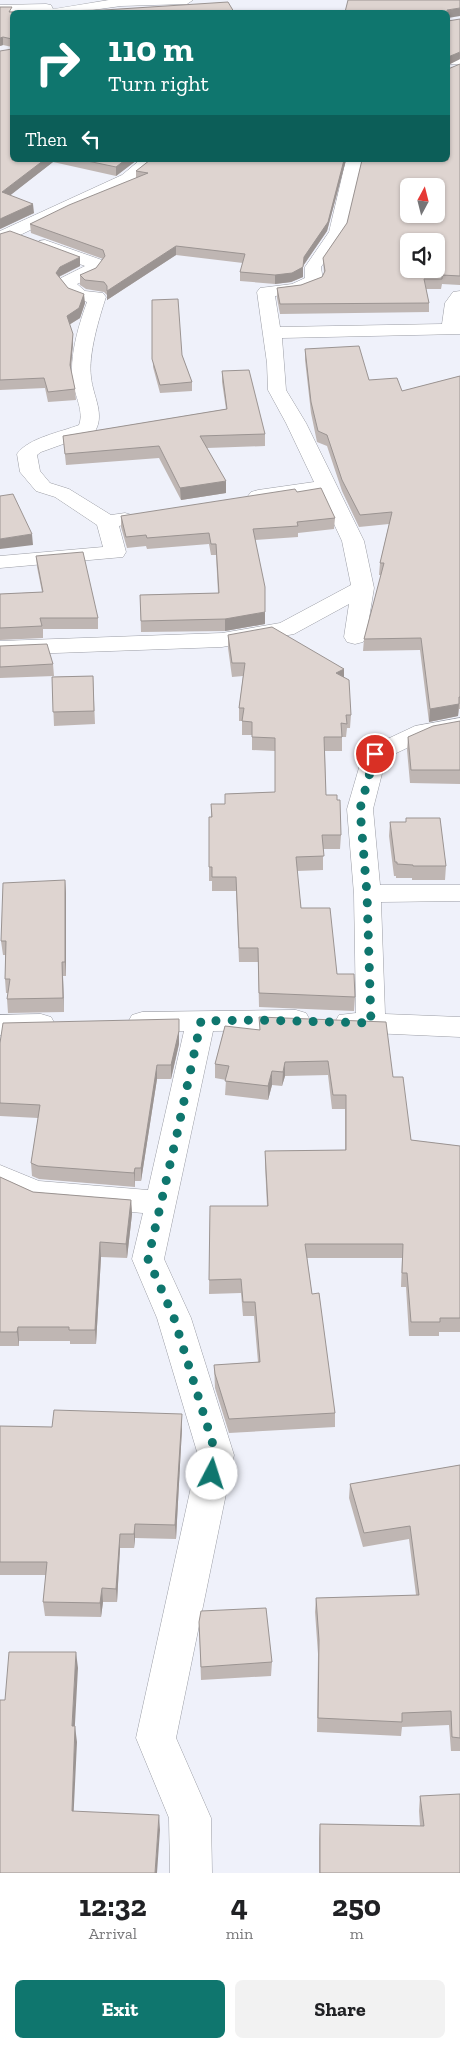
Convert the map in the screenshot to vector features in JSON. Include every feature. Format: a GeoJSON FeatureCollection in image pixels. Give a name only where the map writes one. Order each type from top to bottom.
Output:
{"type":"FeatureCollection","features":[{"type":"Feature","properties":{"kind":"street"},"geometry":{"type":"LineString","coordinates":[[69,10],[121,2],[187,0]]}},
{"type":"Feature","properties":{"kind":"street"},"geometry":{"type":"LineString","coordinates":[[0,9],[46,8],[48,10]]}},
{"type":"Feature","properties":{"kind":"street"},"geometry":{"type":"LineString","coordinates":[[6,234],[127,178],[147,162]]}},
{"type":"Feature","properties":{"kind":"street"},"geometry":{"type":"LineString","coordinates":[[354,162],[336,232],[313,267],[314,281],[295,289],[266,292],[276,363],[277,390],[296,423],[353,542],[363,588],[355,637]]}},
{"type":"Feature","properties":{"kind":"street"},"geometry":{"type":"LineString","coordinates":[[6,234],[96,264],[89,272],[67,282],[71,291],[83,297],[97,297],[88,326],[81,376],[91,418],[87,429],[34,448],[27,454],[30,472],[44,487],[62,493],[108,522],[148,514]]}},
{"type":"Feature","properties":{"kind":"street"},"geometry":{"type":"LineString","coordinates":[[271,333],[455,329],[454,303],[459,296]]}},
{"type":"Feature","properties":{"kind":"street"},"geometry":{"type":"LineString","coordinates":[[243,500],[325,486]]}},
{"type":"Feature","properties":{"kind":"street"},"geometry":{"type":"LineString","coordinates":[[0,562],[115,552],[108,522]]}},
{"type":"Feature","properties":{"kind":"street"},"geometry":{"type":"LineString","coordinates":[[0,648],[222,640],[286,629],[363,588]]}},
{"type":"Feature","properties":{"kind":"street"},"geometry":{"type":"LineString","coordinates":[[371,1023],[367,894],[360,809],[375,754],[424,731],[460,725]]}},
{"type":"Feature","properties":{"kind":"street"},"geometry":{"type":"LineString","coordinates":[[367,894],[460,893]]}},
{"type":"Feature","properties":{"kind":"street"},"geometry":{"type":"LineString","coordinates":[[115,1022],[265,1020],[460,1027]]}},
{"type":"Feature","properties":{"kind":"street"},"geometry":{"type":"LineString","coordinates":[[190,1873],[190,1818],[156,1738],[216,1455],[174,1318],[148,1259],[201,1021]]}},
{"type":"Feature","properties":{"kind":"street"},"geometry":{"type":"LineString","coordinates":[[0,1025],[67,1023]]}},
{"type":"Feature","properties":{"kind":"street"},"geometry":{"type":"LineString","coordinates":[[0,1176],[34,1192],[161,1202]]}},
{"type":"Feature","properties":{"kind":"building"},"geometry":{"type":"Polygon","coordinates":[[[348,0],[460,0],[460,8],[447,10],[346,10],[348,0]]]}},
{"type":"Feature","properties":{"kind":"building"},"geometry":{"type":"Polygon","coordinates":[[[228,2],[233,10],[104,10],[228,2]]]}},
{"type":"Feature","properties":{"kind":"building"},"geometry":{"type":"Polygon","coordinates":[[[0,7],[12,7],[9,12],[10,39],[0,38],[0,7]]]}},
{"type":"Feature","properties":{"kind":"building"},"geometry":{"type":"Polygon","coordinates":[[[460,19],[460,52],[450,56],[450,21],[460,19]]]}},
{"type":"Feature","properties":{"kind":"building"},"geometry":{"type":"Polygon","coordinates":[[[10,49],[10,162],[41,162],[2,192],[33,204],[0,219],[0,51],[10,49]]]}},
{"type":"Feature","properties":{"kind":"building"},"geometry":{"type":"Polygon","coordinates":[[[460,64],[460,276],[445,275],[445,233],[400,233],[400,278],[442,278],[424,279],[429,303],[280,304],[277,288],[301,285],[322,277],[325,271],[323,258],[347,223],[362,162],[450,162],[450,68],[460,64]]]}},
{"type":"Feature","properties":{"kind":"building"},"geometry":{"type":"Polygon","coordinates":[[[92,162],[122,162],[116,167],[92,162]]]}},
{"type":"Feature","properties":{"kind":"building"},"geometry":{"type":"Polygon","coordinates":[[[147,162],[343,162],[328,222],[304,257],[303,267],[292,273],[275,275],[240,272],[245,254],[176,246],[107,291],[107,286],[104,282],[85,280],[80,275],[96,268],[105,256],[103,250],[30,224],[69,205],[148,173],[136,171],[147,162]]]}},
{"type":"Feature","properties":{"kind":"building"},"geometry":{"type":"Polygon","coordinates":[[[10,231],[80,257],[60,267],[56,273],[68,288],[84,294],[79,308],[67,316],[73,334],[70,365],[75,389],[48,392],[44,378],[0,380],[0,234],[10,231]]]}},
{"type":"Feature","properties":{"kind":"building"},"geometry":{"type":"Polygon","coordinates":[[[178,299],[182,355],[192,382],[160,385],[152,359],[152,300],[178,299]]]}},
{"type":"Feature","properties":{"kind":"building"},"geometry":{"type":"Polygon","coordinates":[[[359,346],[369,380],[397,378],[402,391],[460,376],[459,704],[430,709],[421,638],[364,639],[384,563],[380,563],[392,512],[360,515],[342,480],[327,435],[318,431],[311,402],[305,349],[359,346]]]}},
{"type":"Feature","properties":{"kind":"building"},"geometry":{"type":"Polygon","coordinates":[[[249,370],[265,434],[200,436],[226,481],[180,488],[159,446],[65,454],[63,436],[227,409],[222,371],[249,370]]]}},
{"type":"Feature","properties":{"kind":"building"},"geometry":{"type":"Polygon","coordinates":[[[321,488],[335,518],[297,522],[298,526],[253,529],[265,587],[265,612],[225,619],[141,621],[140,595],[219,593],[216,544],[211,544],[209,533],[147,538],[146,535],[126,537],[121,516],[295,489],[297,492],[321,488]]]}},
{"type":"Feature","properties":{"kind":"building"},"geometry":{"type":"Polygon","coordinates":[[[13,494],[32,534],[0,539],[0,496],[13,494]]]}},
{"type":"Feature","properties":{"kind":"building"},"geometry":{"type":"Polygon","coordinates":[[[83,552],[98,618],[40,618],[42,626],[0,628],[0,594],[43,592],[36,556],[83,552]]]}},
{"type":"Feature","properties":{"kind":"building"},"geometry":{"type":"Polygon","coordinates":[[[272,627],[344,669],[336,673],[349,680],[351,715],[346,715],[347,724],[341,723],[342,737],[324,737],[326,795],[337,795],[337,800],[340,800],[341,835],[322,835],[324,856],[296,857],[301,908],[330,908],[337,974],[354,974],[355,997],[259,993],[258,948],[239,948],[236,877],[212,877],[212,867],[209,867],[209,817],[212,817],[211,804],[225,804],[225,794],[275,792],[275,738],[252,737],[252,722],[242,721],[244,708],[239,708],[245,663],[232,663],[228,635],[272,627]]]}},
{"type":"Feature","properties":{"kind":"building"},"geometry":{"type":"Polygon","coordinates":[[[47,644],[53,664],[0,667],[0,646],[47,644]]]}},
{"type":"Feature","properties":{"kind":"building"},"geometry":{"type":"Polygon","coordinates":[[[93,676],[94,711],[53,712],[52,677],[93,676]]]}},
{"type":"Feature","properties":{"kind":"building"},"geometry":{"type":"Polygon","coordinates":[[[460,721],[460,770],[411,770],[408,737],[433,726],[460,721]]]}},
{"type":"Feature","properties":{"kind":"building"},"geometry":{"type":"Polygon","coordinates":[[[406,818],[440,818],[446,866],[413,866],[397,864],[395,862],[390,822],[406,822],[406,818]]]}},
{"type":"Feature","properties":{"kind":"building"},"geometry":{"type":"Polygon","coordinates":[[[65,880],[65,962],[62,962],[63,998],[7,999],[10,979],[5,979],[6,941],[1,941],[3,883],[65,880]]]}},
{"type":"Feature","properties":{"kind":"building"},"geometry":{"type":"Polygon","coordinates":[[[259,1017],[386,1022],[393,1077],[403,1077],[411,1140],[460,1146],[460,1318],[440,1318],[440,1322],[411,1322],[407,1273],[402,1273],[403,1244],[305,1244],[312,1294],[319,1293],[335,1413],[229,1419],[215,1374],[214,1365],[260,1362],[255,1302],[243,1302],[241,1279],[209,1280],[210,1206],[268,1206],[265,1151],[346,1150],[346,1095],[333,1095],[328,1061],[285,1062],[283,1072],[272,1071],[268,1086],[225,1081],[229,1066],[215,1064],[225,1026],[260,1030],[259,1017]]]}},
{"type":"Feature","properties":{"kind":"building"},"geometry":{"type":"Polygon","coordinates":[[[179,1019],[179,1031],[171,1065],[157,1065],[141,1168],[135,1168],[134,1173],[38,1166],[31,1163],[40,1105],[0,1103],[0,1043],[3,1023],[179,1019]]]}},
{"type":"Feature","properties":{"kind":"building"},"geometry":{"type":"Polygon","coordinates":[[[0,1177],[33,1192],[131,1200],[126,1244],[100,1242],[95,1330],[69,1330],[69,1327],[18,1327],[17,1332],[0,1332],[0,1177]]]}},
{"type":"Feature","properties":{"kind":"building"},"geometry":{"type":"Polygon","coordinates":[[[54,1410],[182,1414],[175,1525],[135,1524],[134,1534],[120,1534],[116,1589],[102,1588],[100,1603],[43,1602],[47,1562],[0,1562],[0,1426],[52,1427],[54,1410]]]}},
{"type":"Feature","properties":{"kind":"building"},"geometry":{"type":"Polygon","coordinates":[[[460,1465],[460,1738],[452,1737],[451,1711],[402,1713],[402,1722],[318,1718],[319,1640],[316,1598],[419,1595],[410,1526],[364,1533],[350,1484],[460,1465]]]}},
{"type":"Feature","properties":{"kind":"building"},"geometry":{"type":"Polygon","coordinates":[[[266,1608],[272,1662],[201,1667],[199,1622],[201,1611],[266,1608]]]}},
{"type":"Feature","properties":{"kind":"building"},"geometry":{"type":"Polygon","coordinates":[[[9,1652],[76,1652],[72,1726],[75,1726],[72,1811],[159,1815],[155,1873],[0,1873],[0,1700],[5,1700],[9,1652]]]}},
{"type":"Feature","properties":{"kind":"building"},"geometry":{"type":"Polygon","coordinates":[[[460,1794],[460,1873],[320,1873],[320,1824],[424,1826],[420,1796],[460,1794]]]}},
{"type":"Feature","properties":{"kind":"route"},"geometry":{"type":"LineString","coordinates":[[212,1474],[216,1455],[211,1438],[174,1318],[148,1259],[201,1021],[256,1020],[371,1023],[367,894],[360,809],[375,754]]}}]}
